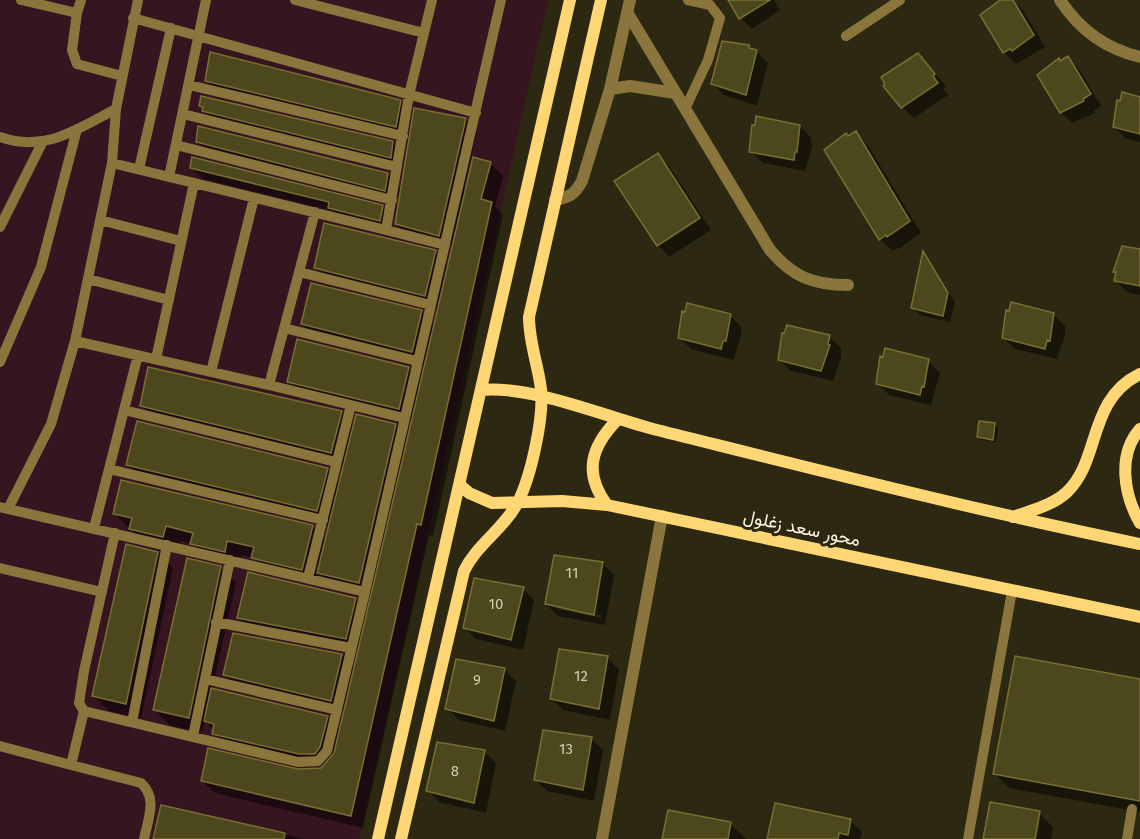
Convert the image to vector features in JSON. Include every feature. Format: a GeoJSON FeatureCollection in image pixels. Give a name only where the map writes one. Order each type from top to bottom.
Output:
{"type":"FeatureCollection","features":[{"type":"Feature","properties":{"kind":"main road"},"geometry":{"type":"LineString","coordinates":[[378,839],[570,0]]}},
{"type":"Feature","properties":{"kind":"main road"},"geometry":{"type":"LineString","coordinates":[[401,839],[464,571],[476,549],[499,528],[518,503],[528,478],[542,397],[530,340],[529,316],[600,0]]}},
{"type":"Feature","properties":{"kind":"main road"},"geometry":{"type":"LineString","coordinates":[[1011,518],[1046,505],[1068,492],[1082,471],[1105,410],[1118,391],[1130,379],[1140,374]]}},
{"type":"Feature","properties":{"kind":"main road"},"geometry":{"type":"LineString","coordinates":[[481,390],[506,389],[542,397],[617,420],[1011,518],[1140,544]]}},
{"type":"Feature","properties":{"kind":"main road"},"geometry":{"type":"LineString","coordinates":[[606,505],[597,492],[592,475],[592,459],[599,444],[617,420]]}},
{"type":"Feature","properties":{"kind":"main road"},"geometry":{"type":"LineString","coordinates":[[1140,429],[1132,439],[1126,462],[1126,487],[1131,508],[1140,523]]}},
{"type":"Feature","properties":{"kind":"main road","name":"محور سعد زغلول"},"geometry":{"type":"LineString","coordinates":[[459,485],[480,499],[499,504],[562,501],[606,505],[1140,617]]}},
{"type":"Feature","properties":{"kind":"street"},"geometry":{"type":"LineString","coordinates":[[1060,0],[1090,34],[1119,50],[1140,57]]}},
{"type":"Feature","properties":{"kind":"street"},"geometry":{"type":"LineString","coordinates":[[555,200],[569,198],[582,181],[610,88],[628,6]]}},
{"type":"Feature","properties":{"kind":"street"},"geometry":{"type":"LineString","coordinates":[[628,6],[675,93],[770,250],[785,268],[826,285],[849,285]]}},
{"type":"Feature","properties":{"kind":"street"},"geometry":{"type":"LineString","coordinates":[[610,88],[630,86],[675,93]]}},
{"type":"Feature","properties":{"kind":"street"},"geometry":{"type":"LineString","coordinates":[[602,839],[662,516]]}},
{"type":"Feature","properties":{"kind":"lane"},"geometry":{"type":"LineString","coordinates":[[24,0],[77,13]]}},
{"type":"Feature","properties":{"kind":"lane"},"geometry":{"type":"LineString","coordinates":[[81,0],[72,51],[77,64],[122,76]]}},
{"type":"Feature","properties":{"kind":"lane"},"geometry":{"type":"LineString","coordinates":[[138,0],[116,109],[112,163],[75,341],[51,424],[4,508],[365,592]]}},
{"type":"Feature","properties":{"kind":"lane"},"geometry":{"type":"LineString","coordinates":[[169,177],[206,0]]}},
{"type":"Feature","properties":{"kind":"lane"},"geometry":{"type":"LineString","coordinates":[[295,0],[424,33]]}},
{"type":"Feature","properties":{"kind":"lane"},"geometry":{"type":"LineString","coordinates":[[386,230],[409,95],[432,0]]}},
{"type":"Feature","properties":{"kind":"lane"},"geometry":{"type":"LineString","coordinates":[[84,711],[298,762],[318,761],[327,751],[501,0]]}},
{"type":"Feature","properties":{"kind":"lane"},"geometry":{"type":"LineString","coordinates":[[685,110],[708,60],[720,24],[715,8],[688,0]]}},
{"type":"Feature","properties":{"kind":"lane"},"geometry":{"type":"LineString","coordinates":[[846,36],[900,0]]}},
{"type":"Feature","properties":{"kind":"lane"},"geometry":{"type":"LineString","coordinates":[[133,18],[476,113]]}},
{"type":"Feature","properties":{"kind":"lane"},"geometry":{"type":"LineString","coordinates":[[139,169],[171,28]]}},
{"type":"Feature","properties":{"kind":"lane"},"geometry":{"type":"LineString","coordinates":[[189,85],[403,136]]}},
{"type":"Feature","properties":{"kind":"lane"},"geometry":{"type":"LineString","coordinates":[[0,137],[13,141],[42,143],[77,129],[116,109]]}},
{"type":"Feature","properties":{"kind":"lane"},"geometry":{"type":"LineString","coordinates":[[183,114],[397,167]]}},
{"type":"Feature","properties":{"kind":"lane"},"geometry":{"type":"LineString","coordinates":[[0,362],[41,267],[77,129]]}},
{"type":"Feature","properties":{"kind":"lane"},"geometry":{"type":"LineString","coordinates":[[0,227],[4,208],[42,143]]}},
{"type":"Feature","properties":{"kind":"lane"},"geometry":{"type":"LineString","coordinates":[[176,146],[392,200]]}},
{"type":"Feature","properties":{"kind":"lane"},"geometry":{"type":"LineString","coordinates":[[112,163],[445,245]]}},
{"type":"Feature","properties":{"kind":"lane"},"geometry":{"type":"LineString","coordinates":[[156,359],[194,183]]}},
{"type":"Feature","properties":{"kind":"lane"},"geometry":{"type":"LineString","coordinates":[[211,372],[254,198]]}},
{"type":"Feature","properties":{"kind":"lane"},"geometry":{"type":"LineString","coordinates":[[270,385],[315,212]]}},
{"type":"Feature","properties":{"kind":"lane"},"geometry":{"type":"LineString","coordinates":[[100,220],[181,241]]}},
{"type":"Feature","properties":{"kind":"lane"},"geometry":{"type":"LineString","coordinates":[[299,272],[431,305]]}},
{"type":"Feature","properties":{"kind":"lane"},"geometry":{"type":"LineString","coordinates":[[88,279],[168,300]]}},
{"type":"Feature","properties":{"kind":"lane"},"geometry":{"type":"LineString","coordinates":[[284,328],[417,361]]}},
{"type":"Feature","properties":{"kind":"lane"},"geometry":{"type":"LineString","coordinates":[[75,341],[404,418]]}},
{"type":"Feature","properties":{"kind":"lane"},"geometry":{"type":"LineString","coordinates":[[94,528],[138,355]]}},
{"type":"Feature","properties":{"kind":"lane"},"geometry":{"type":"LineString","coordinates":[[308,578],[351,405]]}},
{"type":"Feature","properties":{"kind":"lane"},"geometry":{"type":"LineString","coordinates":[[124,410],[336,462]]}},
{"type":"Feature","properties":{"kind":"lane"},"geometry":{"type":"LineString","coordinates":[[110,469],[323,520]]}},
{"type":"Feature","properties":{"kind":"lane"},"geometry":{"type":"LineString","coordinates":[[71,765],[84,711],[80,703],[84,671],[116,533]]}},
{"type":"Feature","properties":{"kind":"lane"},"geometry":{"type":"LineString","coordinates":[[132,722],[167,545]]}},
{"type":"Feature","properties":{"kind":"lane"},"geometry":{"type":"LineString","coordinates":[[193,736],[230,560]]}},
{"type":"Feature","properties":{"kind":"lane"},"geometry":{"type":"LineString","coordinates":[[0,568],[102,591]]}},
{"type":"Feature","properties":{"kind":"lane"},"geometry":{"type":"LineString","coordinates":[[968,839],[1012,591]]}},
{"type":"Feature","properties":{"kind":"lane"},"geometry":{"type":"LineString","coordinates":[[216,622],[351,648]]}},
{"type":"Feature","properties":{"kind":"lane"},"geometry":{"type":"LineString","coordinates":[[205,679],[337,710]]}},
{"type":"Feature","properties":{"kind":"lane"},"geometry":{"type":"LineString","coordinates":[[0,746],[141,783],[152,797],[144,839]]}},
{"type":"Feature","properties":{"kind":"lane"},"geometry":{"type":"LineString","coordinates":[[1127,839],[1132,809]]}},
{"type":"Feature","properties":{"kind":"shaded area"},"geometry":{"type":"Polygon","coordinates":[[[0,0],[548,0],[359,839],[0,839],[0,0]]]}},
{"type":"Feature","properties":{"kind":"building"},"geometry":{"type":"Polygon","coordinates":[[[728,0],[770,0],[739,19],[728,0]]]}},
{"type":"Feature","properties":{"kind":"building"},"geometry":{"type":"Polygon","coordinates":[[[1000,0],[1013,0],[1034,35],[1012,51],[1010,49],[1003,53],[980,15],[1000,0]]]}},
{"type":"Feature","properties":{"kind":"building"},"geometry":{"type":"Polygon","coordinates":[[[722,41],[749,45],[749,48],[757,50],[746,95],[711,84],[722,41]]]}},
{"type":"Feature","properties":{"kind":"building"},"geometry":{"type":"Polygon","coordinates":[[[210,52],[401,100],[396,127],[205,81],[210,52]]]}},
{"type":"Feature","properties":{"kind":"building"},"geometry":{"type":"Polygon","coordinates":[[[918,53],[935,74],[933,76],[938,83],[901,108],[883,86],[885,85],[881,77],[918,53]]]}},
{"type":"Feature","properties":{"kind":"building"},"geometry":{"type":"Polygon","coordinates":[[[1068,56],[1091,94],[1083,99],[1084,101],[1060,113],[1037,75],[1059,58],[1060,61],[1068,56]]]}},
{"type":"Feature","properties":{"kind":"building"},"geometry":{"type":"Polygon","coordinates":[[[1122,92],[1140,97],[1140,134],[1113,127],[1117,100],[1120,101],[1122,92]]]}},
{"type":"Feature","properties":{"kind":"building"},"geometry":{"type":"Polygon","coordinates":[[[201,96],[393,141],[391,158],[202,111],[203,107],[199,106],[201,96]]]}},
{"type":"Feature","properties":{"kind":"building"},"geometry":{"type":"Polygon","coordinates":[[[414,108],[466,118],[439,236],[395,224],[414,108]]]}},
{"type":"Feature","properties":{"kind":"building"},"geometry":{"type":"Polygon","coordinates":[[[756,116],[800,125],[794,160],[749,152],[752,125],[755,125],[756,116]]]}},
{"type":"Feature","properties":{"kind":"building"},"geometry":{"type":"Polygon","coordinates":[[[198,126],[388,173],[385,191],[196,142],[198,126]]]}},
{"type":"Feature","properties":{"kind":"building"},"geometry":{"type":"Polygon","coordinates":[[[856,131],[910,221],[879,240],[824,150],[846,133],[848,136],[856,131]]]}},
{"type":"Feature","properties":{"kind":"building"},"geometry":{"type":"Polygon","coordinates":[[[658,153],[700,218],[657,246],[614,181],[658,153]]]}},
{"type":"Feature","properties":{"kind":"building"},"geometry":{"type":"Polygon","coordinates":[[[192,157],[383,205],[380,221],[328,208],[329,202],[190,168],[192,157]]]}},
{"type":"Feature","properties":{"kind":"building"},"geometry":{"type":"Polygon","coordinates":[[[473,157],[491,162],[481,199],[492,202],[421,525],[417,524],[351,816],[201,781],[208,748],[298,769],[321,768],[334,753],[473,157]]]}},
{"type":"Feature","properties":{"kind":"building"},"geometry":{"type":"Polygon","coordinates":[[[324,223],[436,250],[425,296],[314,268],[324,223]]]}},
{"type":"Feature","properties":{"kind":"building"},"geometry":{"type":"Polygon","coordinates":[[[1122,246],[1140,249],[1140,286],[1114,281],[1116,272],[1113,272],[1122,246]]]}},
{"type":"Feature","properties":{"kind":"building"},"geometry":{"type":"Polygon","coordinates":[[[923,251],[948,293],[943,316],[911,308],[923,251]]]}},
{"type":"Feature","properties":{"kind":"building"},"geometry":{"type":"Polygon","coordinates":[[[311,283],[422,310],[412,352],[301,324],[311,283]]]}},
{"type":"Feature","properties":{"kind":"building"},"geometry":{"type":"Polygon","coordinates":[[[1011,302],[1054,313],[1050,341],[1047,340],[1045,349],[1002,338],[1006,310],[1009,311],[1011,302]]]}},
{"type":"Feature","properties":{"kind":"building"},"geometry":{"type":"Polygon","coordinates":[[[687,303],[731,314],[726,341],[723,341],[721,349],[678,338],[682,311],[685,312],[687,303]]]}},
{"type":"Feature","properties":{"kind":"building"},"geometry":{"type":"Polygon","coordinates":[[[787,325],[830,335],[828,344],[830,345],[821,371],[778,360],[782,333],[787,325]]]}},
{"type":"Feature","properties":{"kind":"building"},"geometry":{"type":"Polygon","coordinates":[[[297,339],[409,367],[399,409],[287,382],[297,339]]]}},
{"type":"Feature","properties":{"kind":"building"},"geometry":{"type":"Polygon","coordinates":[[[885,348],[929,359],[924,387],[922,386],[920,395],[876,384],[880,356],[883,357],[885,348]]]}},
{"type":"Feature","properties":{"kind":"building"},"geometry":{"type":"Polygon","coordinates":[[[148,367],[342,411],[331,453],[140,406],[148,367]]]}},
{"type":"Feature","properties":{"kind":"building"},"geometry":{"type":"Polygon","coordinates":[[[356,414],[396,424],[359,583],[317,573],[356,414]]]}},
{"type":"Feature","properties":{"kind":"building"},"geometry":{"type":"Polygon","coordinates":[[[137,421],[328,468],[317,511],[126,465],[137,421]]]}},
{"type":"Feature","properties":{"kind":"building"},"geometry":{"type":"Polygon","coordinates":[[[979,421],[995,423],[993,440],[977,437],[979,421]]]}},
{"type":"Feature","properties":{"kind":"building"},"geometry":{"type":"Polygon","coordinates":[[[121,480],[313,525],[302,570],[251,558],[254,547],[227,541],[225,552],[190,544],[193,533],[166,526],[163,537],[129,529],[132,518],[113,514],[121,480]]]}},
{"type":"Feature","properties":{"kind":"building"},"geometry":{"type":"Polygon","coordinates":[[[126,544],[158,552],[126,704],[92,696],[126,544]]]}},
{"type":"Feature","properties":{"kind":"building"},"geometry":{"type":"Polygon","coordinates":[[[554,555],[603,562],[594,615],[545,604],[554,555]]]}},
{"type":"Feature","properties":{"kind":"building"},"geometry":{"type":"Polygon","coordinates":[[[187,558],[221,566],[189,718],[153,710],[187,558]]]}},
{"type":"Feature","properties":{"kind":"building"},"geometry":{"type":"Polygon","coordinates":[[[248,572],[356,598],[346,639],[237,618],[248,572]]]}},
{"type":"Feature","properties":{"kind":"building"},"geometry":{"type":"Polygon","coordinates":[[[474,578],[524,587],[511,640],[463,628],[474,578]]]}},
{"type":"Feature","properties":{"kind":"building"},"geometry":{"type":"Polygon","coordinates":[[[233,633],[342,654],[331,701],[223,675],[233,633]]]}},
{"type":"Feature","properties":{"kind":"building"},"geometry":{"type":"Polygon","coordinates":[[[559,649],[608,656],[599,709],[550,699],[559,649]]]}},
{"type":"Feature","properties":{"kind":"building"},"geometry":{"type":"Polygon","coordinates":[[[1015,656],[1140,679],[1140,801],[993,774],[1015,656]]]}},
{"type":"Feature","properties":{"kind":"building"},"geometry":{"type":"Polygon","coordinates":[[[456,659],[505,668],[494,721],[445,709],[456,659]]]}},
{"type":"Feature","properties":{"kind":"building"},"geometry":{"type":"Polygon","coordinates":[[[211,688],[328,716],[320,747],[315,754],[299,754],[212,734],[214,724],[204,721],[211,688]]]}},
{"type":"Feature","properties":{"kind":"building"},"geometry":{"type":"Polygon","coordinates":[[[543,730],[592,737],[583,790],[534,780],[543,730]]]}},
{"type":"Feature","properties":{"kind":"building"},"geometry":{"type":"Polygon","coordinates":[[[437,742],[485,750],[474,803],[426,791],[437,742]]]}},
{"type":"Feature","properties":{"kind":"building"},"geometry":{"type":"Polygon","coordinates":[[[990,802],[1040,811],[1035,839],[983,839],[990,802]]]}},
{"type":"Feature","properties":{"kind":"building"},"geometry":{"type":"Polygon","coordinates":[[[775,803],[851,819],[848,835],[839,833],[838,839],[767,839],[775,803]]]}},
{"type":"Feature","properties":{"kind":"building"},"geometry":{"type":"Polygon","coordinates":[[[161,805],[285,833],[284,839],[153,839],[161,805]]]}},
{"type":"Feature","properties":{"kind":"building"},"geometry":{"type":"Polygon","coordinates":[[[668,810],[731,822],[728,839],[662,839],[668,810]]]}}]}
